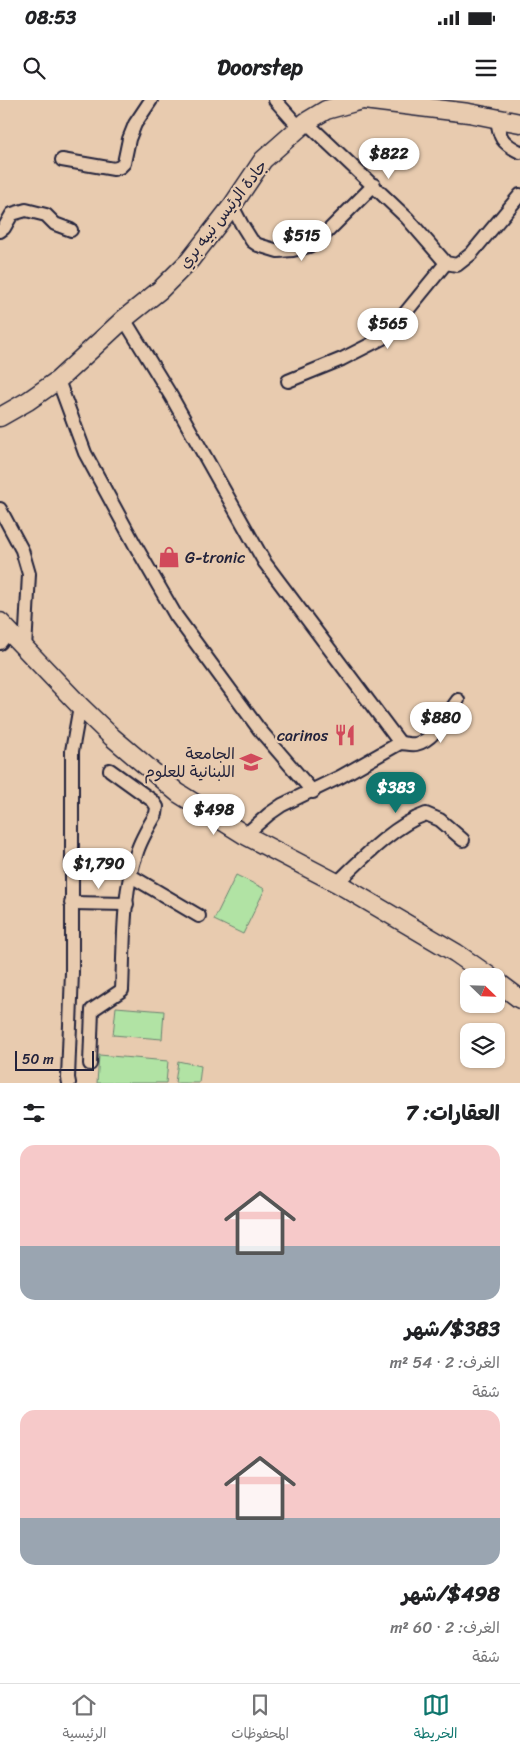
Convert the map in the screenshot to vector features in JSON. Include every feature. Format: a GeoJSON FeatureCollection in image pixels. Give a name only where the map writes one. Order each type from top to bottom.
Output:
{"type":"FeatureCollection","features":[{"type":"Feature","properties":{"kind":"main road","name":"جادة الرئيس نبيه بري"},"geometry":{"type":"LineString","coordinates":[[0,417],[28,401],[58,380],[124,319],[160,290],[190,260],[232,206],[263,160],[303,125],[326,110],[363,100],[441,109],[520,122]]}},
{"type":"Feature","properties":{"kind":"main road"},"geometry":{"type":"LineString","coordinates":[[3,632],[25,649],[112,737],[178,793],[245,835],[337,882],[456,953],[478,968]]}},
{"type":"Feature","properties":{"kind":"main road"},"geometry":{"type":"LineString","coordinates":[[505,988],[520,999]]}},
{"type":"Feature","properties":{"kind":"street"},"geometry":{"type":"LineString","coordinates":[[62,160],[114,169],[120,167],[124,163],[129,139],[135,124],[151,100]]}},
{"type":"Feature","properties":{"kind":"street"},"geometry":{"type":"LineString","coordinates":[[275,100],[374,185],[407,218],[446,263],[457,265],[471,254],[520,196]]}},
{"type":"Feature","properties":{"kind":"street"},"geometry":{"type":"LineString","coordinates":[[497,118],[499,133],[503,141],[520,152]]}},
{"type":"Feature","properties":{"kind":"street"},"geometry":{"type":"LineString","coordinates":[[232,206],[247,233],[258,245],[278,251],[293,250],[309,246],[320,239],[374,185]]}},
{"type":"Feature","properties":{"kind":"street"},"geometry":{"type":"LineString","coordinates":[[0,231],[4,228],[12,214],[26,210],[46,215],[55,224],[71,230]]}},
{"type":"Feature","properties":{"kind":"street"},"geometry":{"type":"LineString","coordinates":[[288,381],[342,359],[381,339],[393,328],[446,263]]}},
{"type":"Feature","properties":{"kind":"street"},"geometry":{"type":"LineString","coordinates":[[124,319],[171,396],[265,563],[400,743]]}},
{"type":"Feature","properties":{"kind":"street"},"geometry":{"type":"LineString","coordinates":[[58,380],[85,453],[176,616],[259,729],[313,792]]}},
{"type":"Feature","properties":{"kind":"street"},"geometry":{"type":"LineString","coordinates":[[0,509],[22,550],[29,574],[25,649]]}},
{"type":"Feature","properties":{"kind":"street"},"geometry":{"type":"LineString","coordinates":[[245,835],[282,805],[313,792],[400,743],[416,744],[425,740],[435,731],[458,700]]}},
{"type":"Feature","properties":{"kind":"street"},"geometry":{"type":"LineString","coordinates":[[69,1083],[72,972],[72,751],[80,706]]}},
{"type":"Feature","properties":{"kind":"street"},"geometry":{"type":"LineString","coordinates":[[90,1064],[92,1010],[122,990],[127,904],[131,876],[136,853],[156,814],[157,807],[152,801],[110,770]]}},
{"type":"Feature","properties":{"kind":"street"},"geometry":{"type":"LineString","coordinates":[[337,882],[367,853],[414,818],[426,814],[440,820],[463,840]]}},
{"type":"Feature","properties":{"kind":"street"},"geometry":{"type":"LineString","coordinates":[[131,876],[199,916]]}},
{"type":"Feature","properties":{"kind":"street"},"geometry":{"type":"LineString","coordinates":[[71,903],[127,904]]}},
{"type":"Feature","properties":{"kind":"green space"},"geometry":{"type":"Polygon","coordinates":[[[236,875],[265,889],[243,934],[214,920],[236,875]]]}},
{"type":"Feature","properties":{"kind":"green space"},"geometry":{"type":"Polygon","coordinates":[[[116,1007],[164,1011],[162,1039],[113,1035],[116,1007]]]}},
{"type":"Feature","properties":{"kind":"green space"},"geometry":{"type":"Polygon","coordinates":[[[99,1055],[168,1061],[166,1083],[97,1083],[99,1055]]]}},
{"type":"Feature","properties":{"kind":"green space"},"geometry":{"type":"Polygon","coordinates":[[[178,1061],[201,1066],[199,1083],[175,1083],[178,1061]]]}},
{"type":"Feature","properties":{"kind":"place","name":"G-tronic"},"geometry":{"type":"Point","coordinates":[169,557]}},
{"type":"Feature","properties":{"kind":"place","name":"carinos"},"geometry":{"type":"Point","coordinates":[345,735]}},
{"type":"Feature","properties":{"kind":"place","name":"الجامعة اللبنانية للعلوم"},"geometry":{"type":"Point","coordinates":[251,762]}}]}
